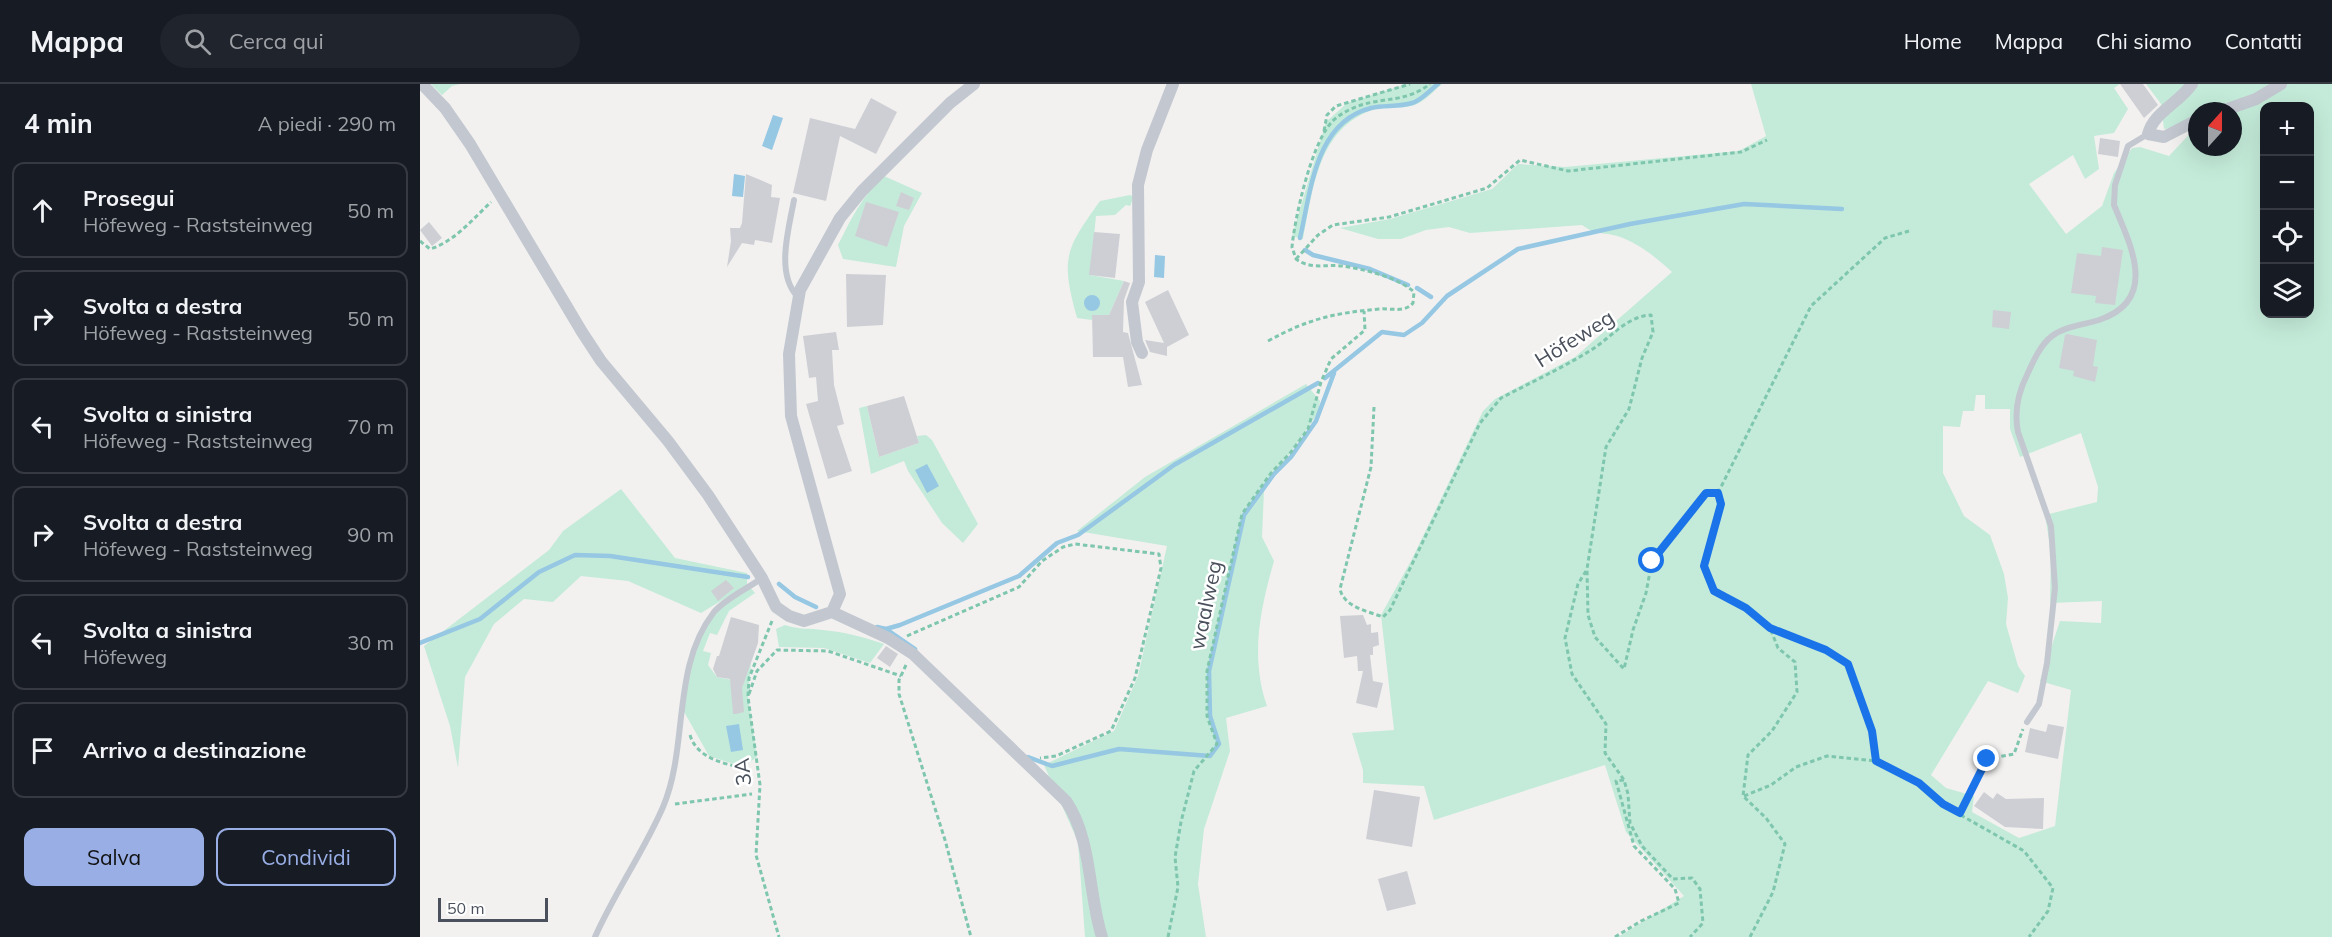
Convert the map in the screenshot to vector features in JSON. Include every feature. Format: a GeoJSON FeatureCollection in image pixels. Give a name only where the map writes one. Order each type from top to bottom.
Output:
{"type":"FeatureCollection","features":[{"type":"Feature","properties":{"kind":"street"},"geometry":{"type":"LineString","coordinates":[[422,84],[445,108],[470,144],[601,361],[702,486],[762,578],[776,607],[789,616],[804,621],[832,612],[895,642],[916,648],[1066,801],[1078,819],[1096,917],[1102,937]]}},
{"type":"Feature","properties":{"kind":"street"},"geometry":{"type":"LineString","coordinates":[[832,612],[840,594],[838,579],[797,444],[788,392],[789,354],[799,298],[824,245],[855,200],[915,137],[974,84]]}},
{"type":"Feature","properties":{"kind":"street"},"geometry":{"type":"LineString","coordinates":[[1142,352],[1137,342],[1132,302],[1140,282],[1138,185],[1147,150],[1173,84]]}},
{"type":"Feature","properties":{"kind":"street"},"geometry":{"type":"LineString","coordinates":[[2188,125],[2164,137],[2148,134],[2154,119],[2183,97],[2192,84]]}},
{"type":"Feature","properties":{"kind":"street"},"geometry":{"type":"LineString","coordinates":[[2242,104],[2256,99],[2281,84]]}},
{"type":"Feature","properties":{"kind":"lane"},"geometry":{"type":"LineString","coordinates":[[2027,722],[2039,704],[2055,588],[2051,526],[2018,432],[2017,403],[2035,358],[2049,338],[2062,330],[2115,314],[2125,306],[2131,295],[2137,264],[2114,205],[2113,195],[2128,146],[2148,134]]}},
{"type":"Feature","properties":{"kind":"lane"},"geometry":{"type":"LineString","coordinates":[[794,200],[784,252],[791,290],[799,298]]}},
{"type":"Feature","properties":{"kind":"lane"},"geometry":{"type":"LineString","coordinates":[[595,937],[664,806],[689,671],[706,624],[715,610],[762,578]]}},
{"type":"Feature","properties":{"kind":"path"},"geometry":{"type":"LineString","coordinates":[[1296,259],[1292,247],[1293,232],[1309,169],[1324,132],[1327,115],[1336,106],[1410,84]]}},
{"type":"Feature","properties":{"kind":"path"},"geometry":{"type":"LineString","coordinates":[[1324,132],[1340,115],[1359,106],[1403,99],[1430,84]]}},
{"type":"Feature","properties":{"kind":"path"},"geometry":{"type":"LineString","coordinates":[[1296,259],[1318,235],[1333,225],[1389,217],[1487,188],[1520,160],[1568,171],[1741,152],[1767,140]]}},
{"type":"Feature","properties":{"kind":"path"},"geometry":{"type":"LineString","coordinates":[[420,241],[429,249],[438,247],[453,238],[493,201]]}},
{"type":"Feature","properties":{"kind":"path"},"geometry":{"type":"LineString","coordinates":[[1876,761],[1872,731],[1848,664],[1826,650],[1770,628],[1746,608],[1714,591],[1704,566],[1721,504],[1718,493],[1811,306],[1885,238],[1909,231]]}},
{"type":"Feature","properties":{"kind":"path"},"geometry":{"type":"LineString","coordinates":[[1268,340],[1314,318],[1407,308],[1415,299],[1411,289],[1359,269],[1341,266],[1317,267],[1296,259]]}},
{"type":"Feature","properties":{"kind":"path","name":"waalweg"},"geometry":{"type":"LineString","coordinates":[[1168,937],[1178,887],[1175,857],[1181,822],[1194,771],[1217,744],[1207,716],[1207,671],[1242,514],[1271,473],[1308,429],[1331,359],[1365,330],[1364,311]]}},
{"type":"Feature","properties":{"kind":"path","name":"Höfeweg"},"geometry":{"type":"LineString","coordinates":[[1374,408],[1371,467],[1340,589],[1342,597],[1349,604],[1383,617],[1390,610],[1480,423],[1493,407],[1501,398],[1590,351],[1631,320],[1640,315],[1651,315],[1653,332],[1642,358],[1629,408],[1606,447],[1587,569]]}},
{"type":"Feature","properties":{"kind":"path"},"geometry":{"type":"LineString","coordinates":[[1587,569],[1588,615],[1595,638],[1624,669],[1633,630],[1646,594],[1652,561],[1706,493],[1718,493]]}},
{"type":"Feature","properties":{"kind":"path"},"geometry":{"type":"LineString","coordinates":[[895,642],[1019,587],[1042,561],[1063,547],[1075,544],[1159,554],[1161,568],[1135,678],[1111,731],[1056,756],[1042,758],[1035,755]]}},
{"type":"Feature","properties":{"kind":"path"},"geometry":{"type":"LineString","coordinates":[[1587,569],[1578,584],[1565,638],[1572,674],[1606,724],[1605,753],[1624,780],[1628,794],[1630,823],[1642,846],[1673,879],[1692,878],[1700,889],[1703,923],[1690,937]]}},
{"type":"Feature","properties":{"kind":"path","name":"3A"},"geometry":{"type":"LineString","coordinates":[[776,607],[749,678],[748,698],[760,785],[756,855],[779,937]]}},
{"type":"Feature","properties":{"kind":"path"},"geometry":{"type":"LineString","coordinates":[[1743,796],[1748,755],[1772,731],[1797,692],[1795,662],[1778,648],[1770,628]]}},
{"type":"Feature","properties":{"kind":"path"},"geometry":{"type":"LineString","coordinates":[[910,634],[916,648],[901,676],[899,694],[945,840],[971,937]]}},
{"type":"Feature","properties":{"kind":"path"},"geometry":{"type":"LineString","coordinates":[[748,698],[757,671],[777,650],[828,651],[901,676]]}},
{"type":"Feature","properties":{"kind":"path"},"geometry":{"type":"LineString","coordinates":[[682,714],[692,741],[701,752],[714,761],[735,766]]}},
{"type":"Feature","properties":{"kind":"path"},"geometry":{"type":"LineString","coordinates":[[1960,813],[1987,759],[2014,754],[2027,722]]}},
{"type":"Feature","properties":{"kind":"path"},"geometry":{"type":"LineString","coordinates":[[1743,796],[1771,785],[1796,767],[1827,756],[1876,761],[1919,783],[1943,804],[2024,851],[2054,888],[2048,911],[2029,937]]}},
{"type":"Feature","properties":{"kind":"path"},"geometry":{"type":"LineString","coordinates":[[1616,937],[1641,921],[1679,903],[1675,889],[1634,846],[1616,781],[1624,780]]}},
{"type":"Feature","properties":{"kind":"path"},"geometry":{"type":"LineString","coordinates":[[664,806],[752,794]]}},
{"type":"Feature","properties":{"kind":"path"},"geometry":{"type":"LineString","coordinates":[[1743,796],[1766,818],[1785,844],[1773,892],[1750,937]]}},
{"type":"Feature","properties":{"kind":"green space"},"geometry":{"type":"Polygon","coordinates":[[[431,84],[460,84],[452,86],[442,95],[431,84]]]}},
{"type":"Feature","properties":{"kind":"green space"},"geometry":{"type":"Polygon","coordinates":[[[1407,84],[1442,84],[1417,104],[1375,109],[1356,118],[1341,130],[1321,162],[1310,200],[1303,239],[1292,236],[1326,122],[1347,103],[1407,84]]]}},
{"type":"Feature","properties":{"kind":"green space"},"geometry":{"type":"Polygon","coordinates":[[[1751,84],[2120,84],[2114,88],[2128,109],[2114,133],[2094,136],[2099,169],[2085,179],[2073,155],[2029,184],[2066,234],[2102,206],[2114,173],[2132,148],[2140,147],[2169,156],[2188,136],[2188,156],[2242,156],[2242,102],[2188,102],[2188,125],[2164,129],[2161,104],[2146,84],[2332,84],[2332,937],[1618,937],[1684,896],[1626,832],[1605,765],[1434,820],[1424,786],[1363,783],[1363,770],[1352,733],[1394,730],[1381,615],[1412,559],[1483,411],[1495,399],[1575,357],[1672,272],[1632,242],[1617,236],[1595,232],[1582,225],[1470,233],[1449,227],[1426,230],[1401,239],[1378,239],[1340,228],[1390,219],[1492,189],[1518,164],[1565,167],[1739,151],[1766,136],[1751,84]],[[1976,395],[1974,411],[1963,411],[1960,427],[1943,426],[1943,473],[1964,516],[1990,535],[2004,574],[2008,598],[2006,624],[2018,666],[2025,676],[2018,693],[1988,681],[1931,775],[1946,788],[1974,796],[1972,812],[2019,838],[2055,826],[2071,690],[2040,681],[2060,621],[2101,623],[2102,601],[2050,603],[2051,552],[2045,515],[2097,502],[2098,487],[2081,433],[2020,457],[2010,429],[2010,409],[1985,409],[1985,395],[1976,395]]]}},
{"type":"Feature","properties":{"kind":"green space"},"geometry":{"type":"Polygon","coordinates":[[[884,176],[922,193],[904,226],[896,267],[843,259],[838,245],[863,200],[884,176]]]}},
{"type":"Feature","properties":{"kind":"green space"},"geometry":{"type":"Polygon","coordinates":[[[1130,195],[1134,197],[1130,206],[1126,205],[1115,215],[1096,216],[1090,275],[1124,281],[1109,315],[1092,315],[1092,320],[1077,318],[1068,268],[1073,244],[1100,201],[1130,195]]]}},
{"type":"Feature","properties":{"kind":"green space"},"geometry":{"type":"Polygon","coordinates":[[[1306,384],[1320,401],[1318,413],[1264,491],[1262,537],[1274,561],[1261,615],[1258,652],[1262,688],[1267,706],[1226,718],[1230,751],[1204,829],[1198,884],[1206,937],[1085,937],[1078,842],[1044,765],[1114,731],[1138,676],[1167,546],[1077,531],[1145,477],[1306,384]]]}},
{"type":"Feature","properties":{"kind":"green space"},"geometry":{"type":"Polygon","coordinates":[[[867,406],[879,457],[919,443],[917,436],[926,435],[932,440],[978,524],[963,543],[942,523],[908,471],[904,461],[871,474],[859,408],[867,406]]]}},
{"type":"Feature","properties":{"kind":"green space"},"geometry":{"type":"Polygon","coordinates":[[[621,489],[675,558],[747,573],[747,585],[701,613],[628,581],[581,576],[553,602],[524,599],[494,624],[465,677],[458,768],[450,726],[424,646],[549,550],[563,531],[621,489]]]}},
{"type":"Feature","properties":{"kind":"green space"},"geometry":{"type":"Polygon","coordinates":[[[750,587],[755,593],[729,611],[717,635],[710,633],[703,651],[711,653],[708,665],[717,677],[743,682],[751,663],[748,697],[757,757],[743,767],[709,756],[683,710],[689,671],[706,624],[731,598],[750,587]]]}},
{"type":"Feature","properties":{"kind":"green space"},"geometry":{"type":"Polygon","coordinates":[[[785,625],[847,633],[884,644],[870,663],[824,648],[779,647],[776,629],[785,625]]]}},
{"type":"Feature","properties":{"kind":"water"},"geometry":{"type":"Polygon","coordinates":[[[773,115],[783,118],[772,150],[762,146],[773,115]]]}},
{"type":"Feature","properties":{"kind":"water"},"geometry":{"type":"Polygon","coordinates":[[[734,174],[745,176],[743,197],[732,196],[734,174]]]}},
{"type":"Feature","properties":{"kind":"water"},"geometry":{"type":"Polygon","coordinates":[[[1155,255],[1165,256],[1164,278],[1154,277],[1155,255]]]}},
{"type":"Feature","properties":{"kind":"water"},"geometry":{"type":"Polygon","coordinates":[[[1089,295],[1095,295],[1100,303],[1098,309],[1089,311],[1084,306],[1084,300],[1089,295]]]}},
{"type":"Feature","properties":{"kind":"water"},"geometry":{"type":"Polygon","coordinates":[[[927,464],[939,486],[927,493],[915,470],[927,464]]]}},
{"type":"Feature","properties":{"kind":"water"},"geometry":{"type":"Polygon","coordinates":[[[739,724],[743,750],[731,752],[726,726],[739,724]]]}},
{"type":"Feature","properties":{"kind":"building"},"geometry":{"type":"Polygon","coordinates":[[[2120,84],[2143,84],[2158,105],[2144,118],[2120,84]]]}},
{"type":"Feature","properties":{"kind":"building"},"geometry":{"type":"Polygon","coordinates":[[[871,98],[897,112],[876,154],[840,136],[826,201],[793,193],[810,118],[855,129],[871,98]]]}},
{"type":"Feature","properties":{"kind":"building"},"geometry":{"type":"Polygon","coordinates":[[[2100,138],[2120,141],[2118,157],[2098,154],[2100,138]]]}},
{"type":"Feature","properties":{"kind":"building"},"geometry":{"type":"Polygon","coordinates":[[[746,174],[772,185],[771,197],[780,198],[772,243],[755,240],[754,245],[742,243],[727,267],[731,241],[730,228],[740,228],[742,223],[746,174]]]}},
{"type":"Feature","properties":{"kind":"building"},"geometry":{"type":"Polygon","coordinates":[[[901,192],[914,198],[909,210],[896,206],[901,192]]]}},
{"type":"Feature","properties":{"kind":"building"},"geometry":{"type":"Polygon","coordinates":[[[866,202],[899,212],[887,247],[855,236],[866,202]]]}},
{"type":"Feature","properties":{"kind":"building"},"geometry":{"type":"Polygon","coordinates":[[[429,222],[442,238],[432,246],[420,230],[429,222]]]}},
{"type":"Feature","properties":{"kind":"building"},"geometry":{"type":"Polygon","coordinates":[[[1094,232],[1120,234],[1115,278],[1089,275],[1094,232]]]}},
{"type":"Feature","properties":{"kind":"building"},"geometry":{"type":"Polygon","coordinates":[[[2102,247],[2123,250],[2115,305],[2095,303],[2096,296],[2071,293],[2077,253],[2101,256],[2102,247]]]}},
{"type":"Feature","properties":{"kind":"building"},"geometry":{"type":"Polygon","coordinates":[[[846,274],[886,275],[883,325],[847,327],[846,274]]]}},
{"type":"Feature","properties":{"kind":"building"},"geometry":{"type":"Polygon","coordinates":[[[1124,281],[1130,283],[1124,300],[1123,332],[1128,333],[1142,385],[1128,387],[1123,357],[1093,357],[1092,315],[1109,315],[1124,281]]]}},
{"type":"Feature","properties":{"kind":"building"},"geometry":{"type":"Polygon","coordinates":[[[1168,290],[1189,335],[1167,347],[1167,356],[1150,352],[1145,340],[1164,343],[1145,302],[1168,290]]]}},
{"type":"Feature","properties":{"kind":"building"},"geometry":{"type":"Polygon","coordinates":[[[1993,310],[2011,312],[2009,329],[1992,327],[1993,310]]]}},
{"type":"Feature","properties":{"kind":"building"},"geometry":{"type":"Polygon","coordinates":[[[836,332],[839,350],[832,350],[834,385],[844,424],[837,426],[852,471],[828,479],[806,404],[818,401],[816,377],[809,378],[803,336],[836,332]]]}},
{"type":"Feature","properties":{"kind":"building"},"geometry":{"type":"Polygon","coordinates":[[[2067,334],[2097,340],[2093,366],[2098,367],[2095,382],[2073,376],[2074,371],[2059,368],[2067,334]]]}},
{"type":"Feature","properties":{"kind":"building"},"geometry":{"type":"Polygon","coordinates":[[[904,396],[919,443],[879,457],[867,406],[904,396]]]}},
{"type":"Feature","properties":{"kind":"building"},"geometry":{"type":"Polygon","coordinates":[[[726,580],[734,588],[718,601],[711,591],[726,580]]]}},
{"type":"Feature","properties":{"kind":"building"},"geometry":{"type":"Polygon","coordinates":[[[1363,615],[1367,625],[1371,624],[1371,633],[1378,632],[1379,645],[1373,647],[1373,655],[1370,655],[1373,681],[1383,683],[1377,708],[1356,703],[1363,671],[1358,671],[1357,656],[1344,658],[1340,616],[1363,615]]]}},
{"type":"Feature","properties":{"kind":"building"},"geometry":{"type":"Polygon","coordinates":[[[731,617],[759,625],[758,643],[742,688],[744,712],[736,714],[733,714],[730,679],[717,677],[713,669],[731,617]]]}},
{"type":"Feature","properties":{"kind":"building"},"geometry":{"type":"Polygon","coordinates":[[[886,646],[898,654],[890,667],[877,658],[886,646]]]}},
{"type":"Feature","properties":{"kind":"building"},"geometry":{"type":"Polygon","coordinates":[[[2048,724],[2064,727],[2058,759],[2025,752],[2030,728],[2046,732],[2048,724]]]}},
{"type":"Feature","properties":{"kind":"building"},"geometry":{"type":"Polygon","coordinates":[[[1374,790],[1420,797],[1412,847],[1366,839],[1374,790]]]}},
{"type":"Feature","properties":{"kind":"building"},"geometry":{"type":"Polygon","coordinates":[[[1984,792],[1993,799],[1997,793],[2006,799],[2044,798],[2043,829],[2005,827],[1974,806],[1984,792]]]}},
{"type":"Feature","properties":{"kind":"building"},"geometry":{"type":"Polygon","coordinates":[[[1407,871],[1416,904],[1387,911],[1378,879],[1407,871]]]}},
{"type":"Feature","properties":{"kind":"waterway"},"geometry":{"type":"LineString","coordinates":[[1300,238],[1319,161],[1327,143],[1338,128],[1352,116],[1371,108],[1415,102],[1438,84]]}},
{"type":"Feature","properties":{"kind":"waterway"},"geometry":{"type":"LineString","coordinates":[[1325,378],[1382,332],[1404,335],[1422,323],[1447,296],[1518,249],[1630,224],[1744,204],[1842,209]]}},
{"type":"Feature","properties":{"kind":"waterway"},"geometry":{"type":"LineString","coordinates":[[1305,250],[1313,255],[1370,269],[1408,285]]}},
{"type":"Feature","properties":{"kind":"waterway"},"geometry":{"type":"LineString","coordinates":[[1417,288],[1431,297]]}},
{"type":"Feature","properties":{"kind":"waterway"},"geometry":{"type":"LineString","coordinates":[[1028,757],[1052,766],[1119,749],[1210,756],[1219,744],[1210,716],[1209,671],[1244,515],[1274,474],[1291,457],[1316,421],[1334,373]]}},
{"type":"Feature","properties":{"kind":"waterway"},"geometry":{"type":"LineString","coordinates":[[877,627],[886,629],[900,625],[1019,576],[1057,543],[1078,535],[1174,465],[1318,383]]}},
{"type":"Feature","properties":{"kind":"waterway"},"geometry":{"type":"LineString","coordinates":[[420,643],[480,619],[539,572],[575,555],[610,556],[748,577]]}},
{"type":"Feature","properties":{"kind":"waterway"},"geometry":{"type":"LineString","coordinates":[[779,584],[795,597],[816,607]]}},
{"type":"Feature","properties":{"kind":"waterway"},"geometry":{"type":"LineString","coordinates":[[886,629],[915,649]]}},
{"type":"Feature","properties":{"kind":"route"},"geometry":{"type":"LineString","coordinates":[[1652,561],[1706,493],[1718,493],[1721,504],[1704,566],[1714,591],[1746,608],[1770,628],[1794,635],[1826,650],[1848,664],[1858,698],[1872,731],[1876,761],[1919,783],[1943,804],[1960,813],[1987,759]]}}]}
